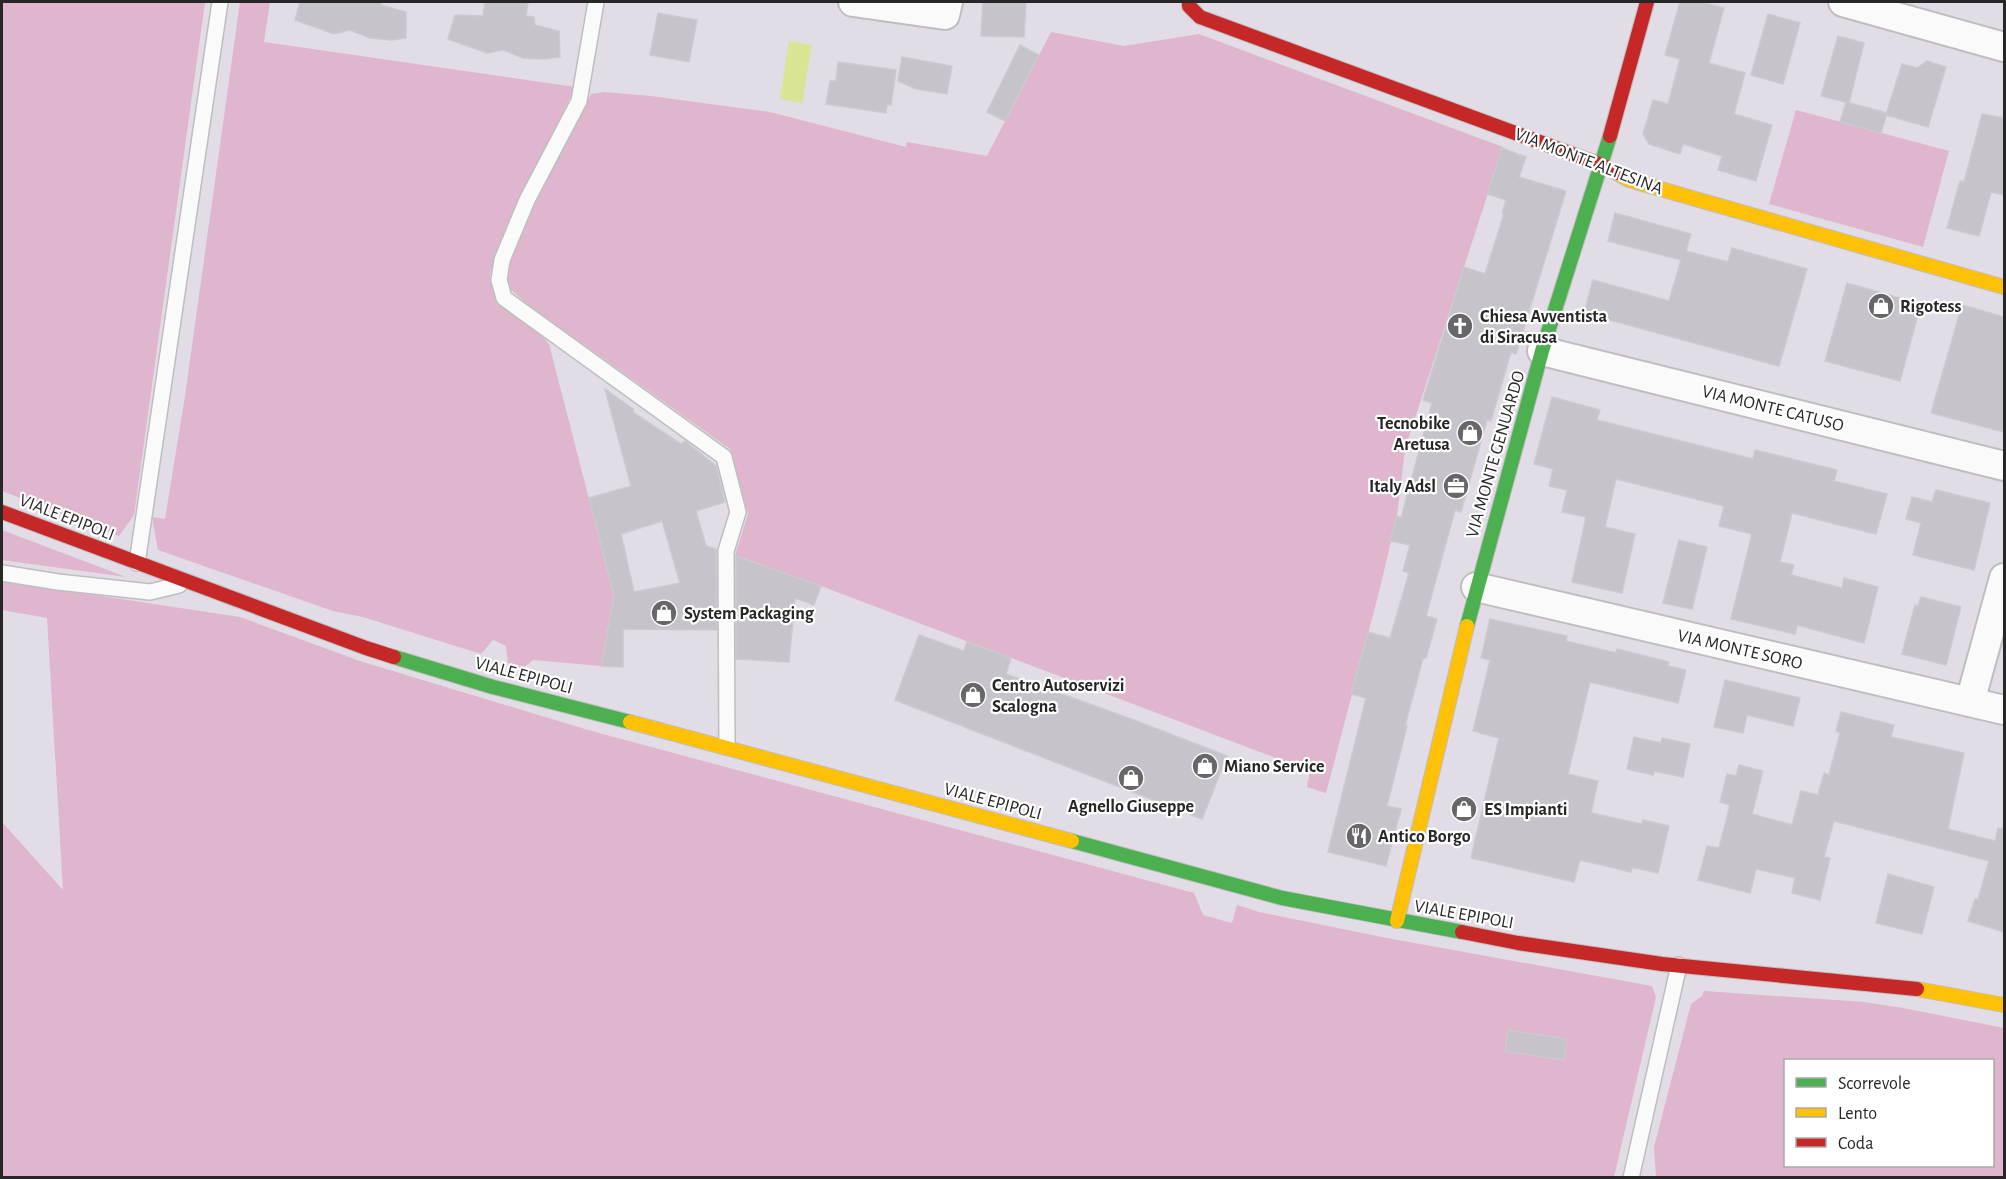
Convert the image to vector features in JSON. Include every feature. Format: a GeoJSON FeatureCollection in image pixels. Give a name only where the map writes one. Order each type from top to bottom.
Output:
{"type":"FeatureCollection","features":[{"type":"Feature","properties":{"kind":"main road","name":"VIA MONTE ALTESINA"},"geometry":{"type":"LineString","coordinates":[[1189,2],[1189,6],[1200,17],[1602,165],[1629,180],[2004,287]]}},
{"type":"Feature","properties":{"kind":"main road","name":"VIA MONTE GENUARDO"},"geometry":{"type":"LineString","coordinates":[[1397,921],[1476,587],[1542,351],[1602,165],[1647,2]]}},
{"type":"Feature","properties":{"kind":"main road","name":"VIALE EPIPOLI"},"geometry":{"type":"LineString","coordinates":[[2,512],[366,648],[493,687],[727,747],[1282,898],[1518,942],[1679,965],[1897,987],[1987,1000],[2004,1005]]}},
{"type":"Feature","properties":{"kind":"street"},"geometry":{"type":"LineString","coordinates":[[853,2],[945,15],[948,2]]}},
{"type":"Feature","properties":{"kind":"street"},"geometry":{"type":"LineString","coordinates":[[1843,2],[1906,10],[2004,47]]}},
{"type":"Feature","properties":{"kind":"street","name":"VIA MONTE CATUSO"},"geometry":{"type":"LineString","coordinates":[[1542,351],[2004,466]]}},
{"type":"Feature","properties":{"kind":"street"},"geometry":{"type":"LineString","coordinates":[[1970,702],[2004,578]]}},
{"type":"Feature","properties":{"kind":"street","name":"VIA MONTE SORO"},"geometry":{"type":"LineString","coordinates":[[1476,587],[2004,711]]}},
{"type":"Feature","properties":{"kind":"lane"},"geometry":{"type":"LineString","coordinates":[[136,563],[220,2]]}},
{"type":"Feature","properties":{"kind":"lane"},"geometry":{"type":"LineString","coordinates":[[596,2],[579,101],[527,200],[502,260],[499,280],[504,298],[724,457],[738,512],[726,551],[727,747]]}},
{"type":"Feature","properties":{"kind":"lane"},"geometry":{"type":"LineString","coordinates":[[2,573],[150,592],[191,582]]}},
{"type":"Feature","properties":{"kind":"lane"},"geometry":{"type":"LineString","coordinates":[[1631,1178],[1679,965]]}},
{"type":"Feature","properties":{"kind":"shaded area"},"geometry":{"type":"Polygon","coordinates":[[[2,2],[205,2],[134,515],[119,536],[2,491],[2,2]]]}},
{"type":"Feature","properties":{"kind":"shaded area"},"geometry":{"type":"Polygon","coordinates":[[[240,2],[270,2],[264,42],[575,87],[495,254],[490,276],[497,304],[538,332],[549,344],[614,596],[601,666],[533,660],[522,669],[508,665],[506,646],[493,640],[481,654],[363,617],[333,611],[158,550],[152,517],[165,519],[185,396],[240,2]]]}},
{"type":"Feature","properties":{"kind":"shaded area"},"geometry":{"type":"Polygon","coordinates":[[[1051,32],[1124,46],[1199,34],[1503,147],[1405,449],[1397,516],[1326,793],[1307,787],[1310,771],[821,586],[735,556],[748,514],[730,449],[527,304],[509,288],[505,276],[508,260],[545,181],[591,94],[604,92],[651,96],[770,112],[906,147],[907,142],[987,156],[1051,32]]]}},
{"type":"Feature","properties":{"kind":"shaded area"},"geometry":{"type":"Polygon","coordinates":[[[789,41],[812,45],[802,103],[780,99],[789,41]]]}},
{"type":"Feature","properties":{"kind":"shaded area"},"geometry":{"type":"Polygon","coordinates":[[[1796,110],[1949,151],[1923,247],[1769,204],[1796,110]]]}},
{"type":"Feature","properties":{"kind":"shaded area"},"geometry":{"type":"Polygon","coordinates":[[[2,530],[126,577],[2,560],[2,530]]]}},
{"type":"Feature","properties":{"kind":"shaded area"},"geometry":{"type":"Polygon","coordinates":[[[2,581],[240,617],[360,661],[588,730],[1194,893],[1203,915],[1232,923],[1237,905],[1259,912],[1387,938],[1652,986],[1656,997],[1614,1177],[2,1177],[2,822],[63,890],[47,618],[2,610],[2,581]]]}},
{"type":"Feature","properties":{"kind":"shaded area"},"geometry":{"type":"Polygon","coordinates":[[[1704,991],[1864,1002],[2004,1028],[2004,1177],[1656,1177],[1654,1147],[1691,1004],[1702,996],[1704,991]]]}},
{"type":"Feature","properties":{"kind":"building"},"geometry":{"type":"Polygon","coordinates":[[[300,2],[381,2],[381,5],[406,12],[406,38],[391,40],[370,38],[350,30],[334,34],[295,20],[300,2]]]}},
{"type":"Feature","properties":{"kind":"building"},"geometry":{"type":"Polygon","coordinates":[[[485,2],[528,2],[526,16],[534,17],[535,25],[559,31],[560,57],[523,58],[503,50],[487,53],[448,39],[455,15],[483,16],[485,2]]]}},
{"type":"Feature","properties":{"kind":"building"},"geometry":{"type":"Polygon","coordinates":[[[983,2],[1026,2],[1024,37],[981,36],[983,2]]]}},
{"type":"Feature","properties":{"kind":"building"},"geometry":{"type":"Polygon","coordinates":[[[1680,2],[1701,2],[1724,8],[1709,63],[1745,73],[1734,114],[1772,125],[1756,181],[1718,170],[1722,156],[1683,144],[1680,154],[1649,144],[1643,134],[1653,100],[1668,104],[1680,59],[1665,55],[1680,2]]]}},
{"type":"Feature","properties":{"kind":"building"},"geometry":{"type":"Polygon","coordinates":[[[658,13],[697,20],[689,62],[650,55],[658,13]]]}},
{"type":"Feature","properties":{"kind":"building"},"geometry":{"type":"Polygon","coordinates":[[[1768,14],[1800,23],[1783,84],[1751,75],[1768,14]]]}},
{"type":"Feature","properties":{"kind":"building"},"geometry":{"type":"Polygon","coordinates":[[[1838,36],[1864,43],[1849,103],[1821,96],[1838,36]]]}},
{"type":"Feature","properties":{"kind":"building"},"geometry":{"type":"Polygon","coordinates":[[[1020,45],[1039,55],[1005,121],[987,112],[1020,45]]]}},
{"type":"Feature","properties":{"kind":"building"},"geometry":{"type":"Polygon","coordinates":[[[902,57],[952,66],[947,94],[916,89],[898,81],[902,57]]]}},
{"type":"Feature","properties":{"kind":"building"},"geometry":{"type":"Polygon","coordinates":[[[1927,61],[1946,67],[1928,127],[1886,115],[1902,64],[1917,68],[1927,61]]]}},
{"type":"Feature","properties":{"kind":"building"},"geometry":{"type":"Polygon","coordinates":[[[838,62],[896,70],[891,105],[887,105],[886,113],[826,104],[830,81],[836,81],[838,62]]]}},
{"type":"Feature","properties":{"kind":"building"},"geometry":{"type":"Polygon","coordinates":[[[1846,102],[1887,113],[1881,133],[1840,122],[1846,102]]]}},
{"type":"Feature","properties":{"kind":"building"},"geometry":{"type":"Polygon","coordinates":[[[1982,114],[2004,118],[2004,195],[1991,192],[1979,236],[1947,228],[1960,181],[1964,182],[1982,114]]]}},
{"type":"Feature","properties":{"kind":"building"},"geometry":{"type":"Polygon","coordinates":[[[1502,148],[1526,157],[1519,177],[1566,191],[1516,354],[1511,352],[1491,421],[1487,420],[1461,512],[1455,510],[1426,616],[1437,619],[1426,658],[1423,658],[1387,806],[1401,809],[1386,866],[1328,852],[1366,698],[1351,694],[1368,632],[1390,638],[1409,573],[1403,571],[1410,545],[1390,541],[1397,516],[1401,518],[1432,403],[1423,400],[1464,267],[1485,274],[1504,214],[1502,213],[1506,200],[1487,194],[1502,148]]]}},
{"type":"Feature","properties":{"kind":"building"},"geometry":{"type":"Polygon","coordinates":[[[1615,213],[1691,234],[1686,251],[1728,262],[1732,248],[1807,269],[1779,366],[1584,313],[1593,280],[1669,301],[1681,260],[1608,241],[1615,213]]]}},
{"type":"Feature","properties":{"kind":"building"},"geometry":{"type":"Polygon","coordinates":[[[1847,283],[1921,304],[1900,381],[1825,361],[1847,283]]]}},
{"type":"Feature","properties":{"kind":"building"},"geometry":{"type":"Polygon","coordinates":[[[1962,305],[2004,317],[2004,432],[1931,413],[1962,305]]]}},
{"type":"Feature","properties":{"kind":"building"},"geometry":{"type":"Polygon","coordinates":[[[605,389],[633,409],[634,413],[681,444],[685,441],[716,466],[725,502],[696,511],[706,546],[716,549],[717,630],[623,629],[623,667],[601,666],[614,596],[589,498],[631,486],[605,389]],[[662,521],[621,534],[634,592],[680,583],[662,521]]]}},
{"type":"Feature","properties":{"kind":"building"},"geometry":{"type":"Polygon","coordinates":[[[1552,397],[1600,410],[1597,420],[1753,459],[1755,450],[1837,470],[1834,481],[1887,494],[1876,534],[1792,513],[1780,562],[1794,565],[1791,575],[1842,588],[1844,578],[1878,587],[1864,643],[1797,625],[1795,634],[1731,619],[1752,534],[1719,526],[1724,506],[1616,479],[1605,527],[1635,534],[1622,593],[1572,582],[1586,517],[1562,512],[1567,490],[1549,486],[1553,469],[1534,464],[1552,397]]]}},
{"type":"Feature","properties":{"kind":"building"},"geometry":{"type":"Polygon","coordinates":[[[1936,490],[1990,503],[1974,570],[1913,555],[1921,523],[1906,519],[1912,497],[1932,502],[1936,490]]]}},
{"type":"Feature","properties":{"kind":"building"},"geometry":{"type":"Polygon","coordinates":[[[1679,540],[1707,547],[1692,609],[1663,603],[1679,540]]]}},
{"type":"Feature","properties":{"kind":"building"},"geometry":{"type":"Polygon","coordinates":[[[736,556],[821,586],[814,605],[795,598],[789,662],[736,659],[736,556]]]}},
{"type":"Feature","properties":{"kind":"building"},"geometry":{"type":"Polygon","coordinates":[[[1921,597],[1961,607],[1946,665],[1902,654],[1915,605],[1918,606],[1921,597]]]}},
{"type":"Feature","properties":{"kind":"building"},"geometry":{"type":"Polygon","coordinates":[[[1490,619],[1567,636],[1566,641],[1616,653],[1617,649],[1669,662],[1668,666],[1686,670],[1678,703],[1590,682],[1568,774],[1598,781],[1591,813],[1642,824],[1643,820],[1669,826],[1658,873],[1632,867],[1631,872],[1580,860],[1574,882],[1471,858],[1499,738],[1473,731],[1490,660],[1481,658],[1490,619]]]}},
{"type":"Feature","properties":{"kind":"building"},"geometry":{"type":"Polygon","coordinates":[[[919,635],[964,651],[967,642],[1011,658],[1006,674],[1227,756],[1202,819],[895,700],[919,635]]]}},
{"type":"Feature","properties":{"kind":"building"},"geometry":{"type":"Polygon","coordinates":[[[1725,680],[1800,698],[1793,726],[1747,715],[1743,733],[1714,727],[1725,680]]]}},
{"type":"Feature","properties":{"kind":"building"},"geometry":{"type":"Polygon","coordinates":[[[1841,712],[1894,725],[1891,737],[1964,753],[1948,829],[1995,841],[1998,828],[2004,829],[2004,932],[1968,921],[1975,899],[1978,899],[1989,861],[1834,821],[1824,857],[1830,858],[1820,900],[1792,893],[1795,878],[1756,869],[1750,893],[1698,880],[1707,846],[1719,848],[1730,805],[1720,802],[1727,774],[1736,776],[1739,765],[1763,771],[1752,814],[1792,825],[1801,791],[1818,795],[1824,773],[1829,775],[1840,733],[1836,731],[1841,712]]]}},
{"type":"Feature","properties":{"kind":"building"},"geometry":{"type":"Polygon","coordinates":[[[1634,737],[1661,743],[1662,738],[1690,744],[1683,777],[1654,771],[1653,775],[1627,769],[1634,737]]]}},
{"type":"Feature","properties":{"kind":"building"},"geometry":{"type":"Polygon","coordinates":[[[1888,874],[1934,887],[1922,934],[1876,923],[1888,874]]]}},
{"type":"Feature","properties":{"kind":"building"},"geometry":{"type":"Polygon","coordinates":[[[1508,1030],[1567,1039],[1564,1060],[1505,1051],[1508,1030]]]}},
{"type":"Feature","properties":{"kind":"traffic: fast"},"geometry":{"type":"LineString","coordinates":[[1467,626],[1542,351],[1610,136]]}},
{"type":"Feature","properties":{"kind":"traffic: fast"},"geometry":{"type":"LineString","coordinates":[[394,657],[493,687],[630,722]]}},
{"type":"Feature","properties":{"kind":"traffic: fast"},"geometry":{"type":"LineString","coordinates":[[1072,841],[1282,898],[1462,932]]}},
{"type":"Feature","properties":{"kind":"traffic: slow"},"geometry":{"type":"LineString","coordinates":[[1617,173],[1629,180],[2004,287]]}},
{"type":"Feature","properties":{"kind":"traffic: slow"},"geometry":{"type":"LineString","coordinates":[[1397,921],[1467,626]]}},
{"type":"Feature","properties":{"kind":"traffic: slow"},"geometry":{"type":"LineString","coordinates":[[630,722],[1072,841]]}},
{"type":"Feature","properties":{"kind":"traffic: slow"},"geometry":{"type":"LineString","coordinates":[[1917,989],[2004,1005]]}},
{"type":"Feature","properties":{"kind":"traffic: jam"},"geometry":{"type":"LineString","coordinates":[[1189,2],[1189,6],[1200,17],[1602,165],[1617,173]]}},
{"type":"Feature","properties":{"kind":"traffic: jam"},"geometry":{"type":"LineString","coordinates":[[1610,136],[1647,2]]}},
{"type":"Feature","properties":{"kind":"traffic: jam"},"geometry":{"type":"LineString","coordinates":[[2,512],[394,657]]}},
{"type":"Feature","properties":{"kind":"traffic: jam"},"geometry":{"type":"LineString","coordinates":[[1462,932],[1518,943],[1662,964],[1917,989]]}},
{"type":"Feature","properties":{"kind":"place","name":"Rigotess"},"geometry":{"type":"Point","coordinates":[1881,306]}},
{"type":"Feature","properties":{"kind":"place","name":"Chiesa Avventista di Siracusa"},"geometry":{"type":"Point","coordinates":[1460,326]}},
{"type":"Feature","properties":{"kind":"place","name":"Tecnobike Aretusa"},"geometry":{"type":"Point","coordinates":[1470,433]}},
{"type":"Feature","properties":{"kind":"place","name":"Italy Adsl"},"geometry":{"type":"Point","coordinates":[1456,486]}},
{"type":"Feature","properties":{"kind":"place","name":"System Packaging"},"geometry":{"type":"Point","coordinates":[664,613]}},
{"type":"Feature","properties":{"kind":"place","name":"Centro Autoservizi Scalogna"},"geometry":{"type":"Point","coordinates":[973,695]}},
{"type":"Feature","properties":{"kind":"place","name":"Miano Service"},"geometry":{"type":"Point","coordinates":[1205,766]}},
{"type":"Feature","properties":{"kind":"place","name":"Agnello Giuseppe"},"geometry":{"type":"Point","coordinates":[1131,778]}},
{"type":"Feature","properties":{"kind":"place","name":"ES Impianti"},"geometry":{"type":"Point","coordinates":[1464,809]}},
{"type":"Feature","properties":{"kind":"place","name":"Antico Borgo"},"geometry":{"type":"Point","coordinates":[1359,836]}}]}
